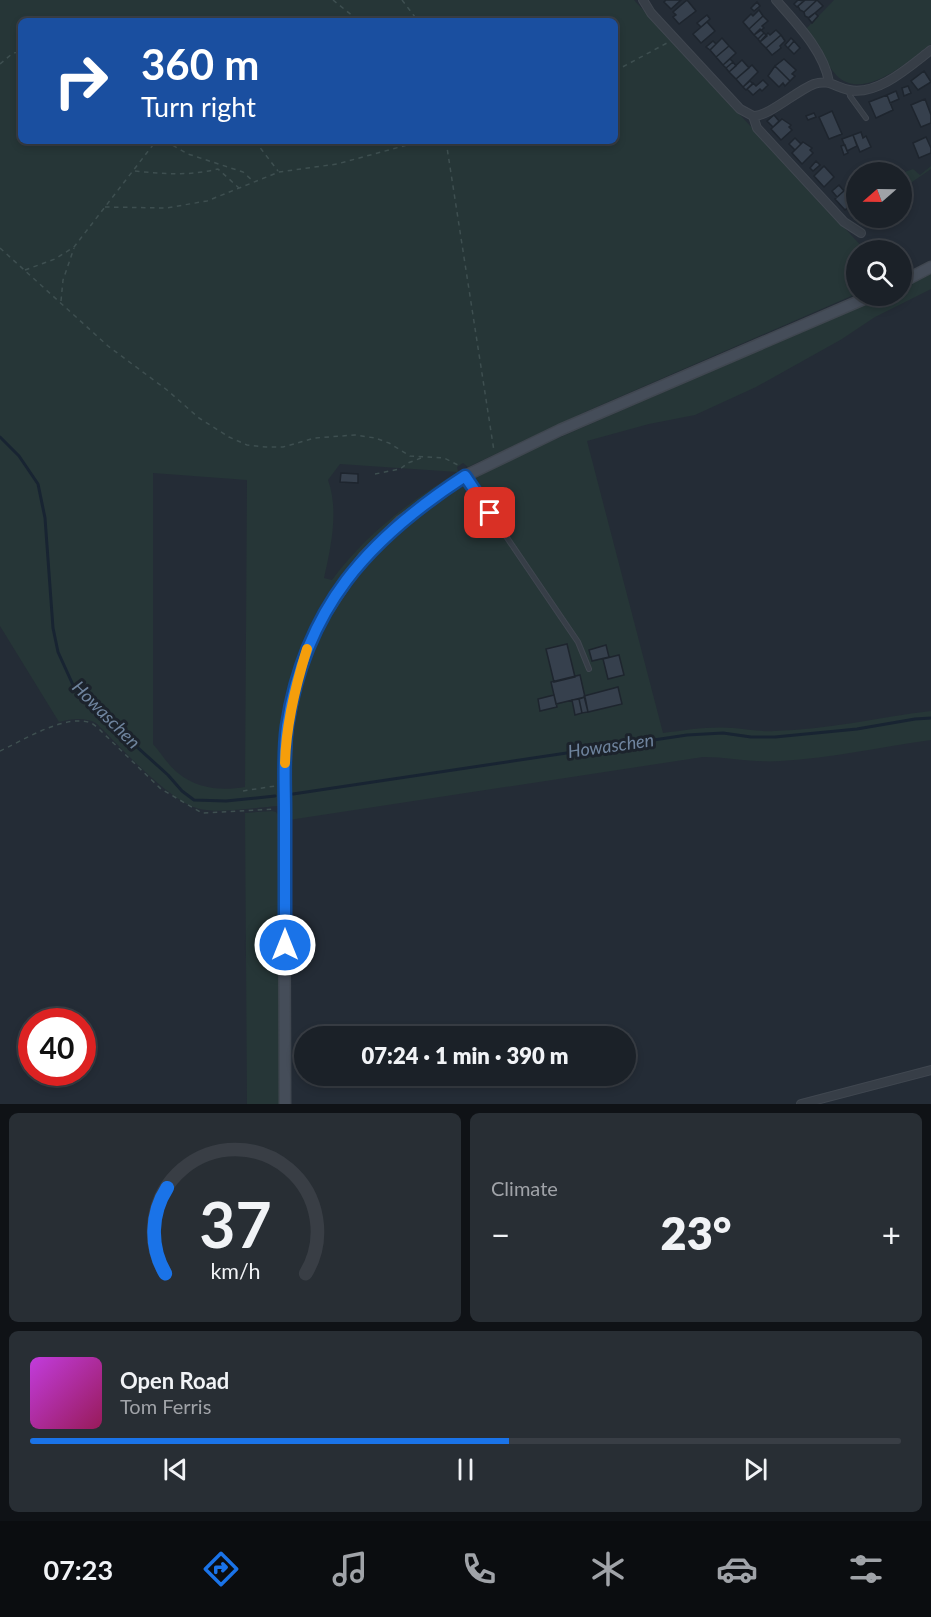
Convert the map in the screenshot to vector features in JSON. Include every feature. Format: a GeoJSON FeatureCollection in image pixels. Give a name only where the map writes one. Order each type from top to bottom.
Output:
{"type":"FeatureCollection","features":[{"type":"Feature","properties":{"kind":"street"},"geometry":{"type":"LineString","coordinates":[[643,0],[651,13],[740,109],[753,116],[767,113],[785,99],[811,85],[829,82],[849,90],[860,90],[888,81],[931,50]]}},
{"type":"Feature","properties":{"kind":"street"},"geometry":{"type":"LineString","coordinates":[[776,0],[802,31],[827,70],[829,82]]}},
{"type":"Feature","properties":{"kind":"street"},"geometry":{"type":"LineString","coordinates":[[753,116],[757,128],[844,222],[861,233]]}},
{"type":"Feature","properties":{"kind":"street"},"geometry":{"type":"LineString","coordinates":[[912,277],[931,267]]}},
{"type":"Feature","properties":{"kind":"street"},"geometry":{"type":"LineString","coordinates":[[285,1104],[287,728],[295,688],[307,649],[325,614],[352,573],[382,538],[423,505],[465,476],[560,430],[848,306]]}},
{"type":"Feature","properties":{"kind":"street"},"geometry":{"type":"LineString","coordinates":[[801,1104],[931,1070]]}},
{"type":"Feature","properties":{"kind":"lane"},"geometry":{"type":"LineString","coordinates":[[849,90],[850,96],[866,118]]}},
{"type":"Feature","properties":{"kind":"lane"},"geometry":{"type":"LineString","coordinates":[[465,476],[578,642],[589,669]]}},
{"type":"Feature","properties":{"kind":"path"},"geometry":{"type":"LineString","coordinates":[[333,0],[355,18]]}},
{"type":"Feature","properties":{"kind":"path"},"geometry":{"type":"LineString","coordinates":[[402,0],[416,18]]}},
{"type":"Feature","properties":{"kind":"path"},"geometry":{"type":"LineString","coordinates":[[618,69],[675,38]]}},
{"type":"Feature","properties":{"kind":"path"},"geometry":{"type":"LineString","coordinates":[[0,64],[13,53],[18,52]]}},
{"type":"Feature","properties":{"kind":"path"},"geometry":{"type":"LineString","coordinates":[[24,270],[56,259],[74,247],[154,144]]}},
{"type":"Feature","properties":{"kind":"path"},"geometry":{"type":"LineString","coordinates":[[170,144],[188,154],[243,172],[254,181]]}},
{"type":"Feature","properties":{"kind":"path"},"geometry":{"type":"LineString","coordinates":[[257,144],[279,172]]}},
{"type":"Feature","properties":{"kind":"path"},"geometry":{"type":"LineString","coordinates":[[105,207],[166,208],[207,201],[279,172],[337,164],[411,144]]}},
{"type":"Feature","properties":{"kind":"path"},"geometry":{"type":"LineString","coordinates":[[446,144],[495,461]]}},
{"type":"Feature","properties":{"kind":"path"},"geometry":{"type":"LineString","coordinates":[[133,171],[168,175],[203,173],[218,169],[240,189]]}},
{"type":"Feature","properties":{"kind":"path"},"geometry":{"type":"LineString","coordinates":[[61,303],[63,280],[74,247]]}},
{"type":"Feature","properties":{"kind":"path"},"geometry":{"type":"LineString","coordinates":[[0,248],[108,346],[167,390],[199,418],[229,437],[247,445],[266,447],[283,447],[315,438],[355,435],[375,438],[389,443],[410,456],[444,458],[460,466],[465,476]]}},
{"type":"Feature","properties":{"kind":"path"},"geometry":{"type":"LineString","coordinates":[[375,474],[400,469],[422,458]]}},
{"type":"Feature","properties":{"kind":"path"},"geometry":{"type":"LineString","coordinates":[[0,751],[63,723],[82,721],[92,724],[102,732],[160,789],[202,813],[285,808]]}},
{"type":"Feature","properties":{"kind":"path"},"geometry":{"type":"LineString","coordinates":[[243,791],[285,784]]}},
{"type":"Feature","properties":{"kind":"shaded area"},"geometry":{"type":"Polygon","coordinates":[[[0,0],[634,0],[856,240],[846,240],[846,298],[585,412],[468,467],[463,463],[457,467],[459,476],[354,564],[338,583],[325,604],[299,659],[279,806],[228,811],[200,809],[174,796],[160,785],[96,723],[78,719],[59,722],[0,626],[0,0]],[[340,464],[328,480],[333,516],[324,578],[332,580],[359,548],[389,520],[457,472],[340,464]],[[153,473],[153,744],[174,770],[185,778],[201,786],[219,789],[245,787],[247,480],[153,473]]]}},
{"type":"Feature","properties":{"kind":"shaded area"},"geometry":{"type":"Polygon","coordinates":[[[834,0],[931,0],[931,44],[886,76],[873,82],[848,83],[833,71],[806,29],[834,0]]]}},
{"type":"Feature","properties":{"kind":"shaded area"},"geometry":{"type":"Polygon","coordinates":[[[931,166],[931,169],[912,182],[912,169],[920,175],[931,166]]]}},
{"type":"Feature","properties":{"kind":"shaded area"},"geometry":{"type":"Polygon","coordinates":[[[931,274],[931,289],[912,298],[912,283],[931,274]]]}},
{"type":"Feature","properties":{"kind":"shaded area"},"geometry":{"type":"Polygon","coordinates":[[[862,306],[897,306],[756,387],[695,415],[649,424],[587,441],[663,733],[716,728],[794,730],[931,711],[931,740],[800,760],[761,761],[703,757],[289,820],[291,742],[297,711],[309,665],[326,624],[348,588],[375,555],[405,526],[440,500],[519,455],[862,306]]]}},
{"type":"Feature","properties":{"kind":"shaded area"},"geometry":{"type":"Polygon","coordinates":[[[272,811],[279,816],[280,1104],[247,1104],[245,813],[272,811]]]}},
{"type":"Feature","properties":{"kind":"building"},"geometry":{"type":"Polygon","coordinates":[[[681,0],[671,9],[664,2],[681,0]]]}},
{"type":"Feature","properties":{"kind":"building"},"geometry":{"type":"Polygon","coordinates":[[[687,0],[696,11],[679,24],[673,17],[676,15],[673,12],[687,0]]]}},
{"type":"Feature","properties":{"kind":"building"},"geometry":{"type":"Polygon","coordinates":[[[798,0],[804,1],[797,7],[794,4],[798,0]]]}},
{"type":"Feature","properties":{"kind":"building"},"geometry":{"type":"Polygon","coordinates":[[[805,0],[817,0],[804,12],[798,6],[805,0]]]}},
{"type":"Feature","properties":{"kind":"building"},"geometry":{"type":"Polygon","coordinates":[[[817,0],[823,6],[809,18],[805,16],[804,12],[817,0]]]}},
{"type":"Feature","properties":{"kind":"building"},"geometry":{"type":"Polygon","coordinates":[[[757,2],[760,6],[754,11],[751,8],[757,2]]]}},
{"type":"Feature","properties":{"kind":"building"},"geometry":{"type":"Polygon","coordinates":[[[759,10],[763,16],[749,29],[743,22],[759,10]]]}},
{"type":"Feature","properties":{"kind":"building"},"geometry":{"type":"Polygon","coordinates":[[[815,13],[818,16],[812,23],[808,18],[815,13]]]}},
{"type":"Feature","properties":{"kind":"building"},"geometry":{"type":"Polygon","coordinates":[[[707,15],[710,19],[701,27],[697,23],[707,15]]]}},
{"type":"Feature","properties":{"kind":"building"},"geometry":{"type":"Polygon","coordinates":[[[763,16],[768,21],[762,26],[764,28],[754,35],[749,29],[763,16]]]}},
{"type":"Feature","properties":{"kind":"building"},"geometry":{"type":"Polygon","coordinates":[[[707,22],[715,31],[701,43],[693,34],[707,22]]]}},
{"type":"Feature","properties":{"kind":"building"},"geometry":{"type":"Polygon","coordinates":[[[760,29],[764,33],[758,39],[754,35],[760,29]]]}},
{"type":"Feature","properties":{"kind":"building"},"geometry":{"type":"Polygon","coordinates":[[[776,30],[781,35],[766,48],[760,42],[768,33],[770,35],[776,30]]]}},
{"type":"Feature","properties":{"kind":"building"},"geometry":{"type":"Polygon","coordinates":[[[764,33],[767,36],[760,42],[758,39],[764,33]]]}},
{"type":"Feature","properties":{"kind":"building"},"geometry":{"type":"Polygon","coordinates":[[[781,35],[785,41],[780,46],[781,48],[772,55],[766,48],[781,35]]]}},
{"type":"Feature","properties":{"kind":"building"},"geometry":{"type":"Polygon","coordinates":[[[722,38],[729,46],[716,57],[710,50],[722,38]]]}},
{"type":"Feature","properties":{"kind":"building"},"geometry":{"type":"Polygon","coordinates":[[[791,38],[794,41],[788,48],[785,45],[791,38]]]}},
{"type":"Feature","properties":{"kind":"building"},"geometry":{"type":"Polygon","coordinates":[[[713,41],[716,44],[710,50],[706,47],[713,41]]]}},
{"type":"Feature","properties":{"kind":"building"},"geometry":{"type":"Polygon","coordinates":[[[794,41],[800,48],[794,54],[788,48],[794,41]]]}},
{"type":"Feature","properties":{"kind":"building"},"geometry":{"type":"Polygon","coordinates":[[[729,46],[736,53],[723,65],[716,57],[729,46]]]}},
{"type":"Feature","properties":{"kind":"building"},"geometry":{"type":"Polygon","coordinates":[[[730,59],[733,62],[726,68],[723,65],[730,59]]]}},
{"type":"Feature","properties":{"kind":"building"},"geometry":{"type":"Polygon","coordinates":[[[784,59],[796,70],[792,74],[795,76],[790,81],[775,66],[784,59]]]}},
{"type":"Feature","properties":{"kind":"building"},"geometry":{"type":"Polygon","coordinates":[[[742,60],[749,68],[736,79],[729,72],[742,60]]]}},
{"type":"Feature","properties":{"kind":"building"},"geometry":{"type":"Polygon","coordinates":[[[733,62],[736,66],[729,72],[726,68],[733,62]]]}},
{"type":"Feature","properties":{"kind":"building"},"geometry":{"type":"Polygon","coordinates":[[[752,65],[758,72],[743,87],[736,79],[752,65]]]}},
{"type":"Feature","properties":{"kind":"building"},"geometry":{"type":"Polygon","coordinates":[[[775,66],[790,81],[785,86],[783,83],[779,87],[768,76],[775,66]]]}},
{"type":"Feature","properties":{"kind":"building"},"geometry":{"type":"Polygon","coordinates":[[[924,71],[931,82],[918,90],[911,81],[924,71]]]}},
{"type":"Feature","properties":{"kind":"building"},"geometry":{"type":"Polygon","coordinates":[[[763,80],[768,85],[762,91],[760,89],[753,95],[747,89],[753,83],[756,86],[763,80]]]}},
{"type":"Feature","properties":{"kind":"building"},"geometry":{"type":"Polygon","coordinates":[[[750,81],[753,84],[746,90],[743,87],[750,81]]]}},
{"type":"Feature","properties":{"kind":"building"},"geometry":{"type":"Polygon","coordinates":[[[908,86],[911,93],[904,96],[902,88],[908,86]]]}},
{"type":"Feature","properties":{"kind":"building"},"geometry":{"type":"Polygon","coordinates":[[[896,91],[899,99],[890,103],[887,95],[896,91]]]}},
{"type":"Feature","properties":{"kind":"building"},"geometry":{"type":"Polygon","coordinates":[[[887,95],[893,110],[876,118],[869,102],[887,95]]]}},
{"type":"Feature","properties":{"kind":"building"},"geometry":{"type":"Polygon","coordinates":[[[925,99],[931,115],[931,123],[921,127],[911,105],[925,99]]]}},
{"type":"Feature","properties":{"kind":"building"},"geometry":{"type":"Polygon","coordinates":[[[832,111],[842,134],[829,139],[819,117],[832,111]]]}},
{"type":"Feature","properties":{"kind":"building"},"geometry":{"type":"Polygon","coordinates":[[[814,113],[816,117],[808,120],[806,116],[814,113]]]}},
{"type":"Feature","properties":{"kind":"building"},"geometry":{"type":"Polygon","coordinates":[[[774,115],[779,121],[773,127],[767,121],[774,115]]]}},
{"type":"Feature","properties":{"kind":"building"},"geometry":{"type":"Polygon","coordinates":[[[782,119],[791,125],[789,127],[792,130],[781,140],[771,129],[782,119]]]}},
{"type":"Feature","properties":{"kind":"building"},"geometry":{"type":"Polygon","coordinates":[[[861,132],[863,138],[866,136],[871,147],[860,152],[853,135],[861,132]]]}},
{"type":"Feature","properties":{"kind":"building"},"geometry":{"type":"Polygon","coordinates":[[[853,135],[857,146],[847,151],[842,139],[853,135]]]}},
{"type":"Feature","properties":{"kind":"building"},"geometry":{"type":"Polygon","coordinates":[[[926,137],[931,153],[919,158],[913,143],[926,137]]]}},
{"type":"Feature","properties":{"kind":"building"},"geometry":{"type":"Polygon","coordinates":[[[795,138],[801,144],[795,150],[789,144],[795,138]]]}},
{"type":"Feature","properties":{"kind":"building"},"geometry":{"type":"Polygon","coordinates":[[[803,142],[812,148],[810,150],[813,153],[802,164],[792,153],[803,142]]]}},
{"type":"Feature","properties":{"kind":"building"},"geometry":{"type":"Polygon","coordinates":[[[845,145],[848,153],[844,155],[841,146],[845,145]]]}},
{"type":"Feature","properties":{"kind":"building"},"geometry":{"type":"Polygon","coordinates":[[[816,161],[820,165],[813,171],[810,168],[816,161]]]}},
{"type":"Feature","properties":{"kind":"building"},"geometry":{"type":"Polygon","coordinates":[[[824,166],[834,177],[824,187],[814,176],[824,166]]]}},
{"type":"Feature","properties":{"kind":"building"},"geometry":{"type":"Polygon","coordinates":[[[839,185],[844,191],[837,197],[832,191],[839,185]]]}},
{"type":"Feature","properties":{"kind":"building"},"geometry":{"type":"Polygon","coordinates":[[[846,189],[846,209],[845,210],[835,199],[846,189]]]}},
{"type":"Feature","properties":{"kind":"building"},"geometry":{"type":"Polygon","coordinates":[[[341,473],[358,474],[358,483],[340,482],[341,473]]]}},
{"type":"Feature","properties":{"kind":"building"},"geometry":{"type":"Polygon","coordinates":[[[567,644],[575,677],[554,682],[546,649],[567,644]]]}},
{"type":"Feature","properties":{"kind":"building"},"geometry":{"type":"Polygon","coordinates":[[[606,645],[609,657],[592,661],[589,650],[606,645]]]}},
{"type":"Feature","properties":{"kind":"building"},"geometry":{"type":"Polygon","coordinates":[[[619,655],[624,675],[608,679],[603,659],[619,655]]]}},
{"type":"Feature","properties":{"kind":"building"},"geometry":{"type":"Polygon","coordinates":[[[580,675],[585,697],[556,704],[551,682],[580,675]]]}},
{"type":"Feature","properties":{"kind":"building"},"geometry":{"type":"Polygon","coordinates":[[[618,687],[622,704],[588,712],[584,696],[618,687]]]}},
{"type":"Feature","properties":{"kind":"building"},"geometry":{"type":"Polygon","coordinates":[[[554,695],[557,707],[540,711],[538,699],[554,695]]]}},
{"type":"Feature","properties":{"kind":"building"},"geometry":{"type":"Polygon","coordinates":[[[585,697],[588,712],[582,713],[579,699],[585,697]]]}},
{"type":"Feature","properties":{"kind":"building"},"geometry":{"type":"Polygon","coordinates":[[[579,699],[582,713],[575,715],[572,700],[579,699]]]}},
{"type":"Feature","properties":{"kind":"waterway","name":"Howaschen"},"geometry":{"type":"LineString","coordinates":[[0,437],[19,456],[38,484],[45,518],[53,628],[58,652],[73,685],[96,710],[194,800],[226,801],[275,796]]}},
{"type":"Feature","properties":{"kind":"waterway","name":"Howaschen"},"geometry":{"type":"LineString","coordinates":[[293,794],[687,735],[723,733],[751,737],[775,737],[857,729],[931,718]]}},
{"type":"Feature","properties":{"kind":"slow traffic"},"geometry":{"type":"LineString","coordinates":[[285,763],[287,728],[295,688],[307,649]]}},
{"type":"Feature","properties":{"kind":"route"},"geometry":{"type":"LineString","coordinates":[[285,945],[285,753],[287,728],[295,688],[307,649],[325,614],[364,557],[401,521],[444,489],[465,476],[490,513]]}}]}
